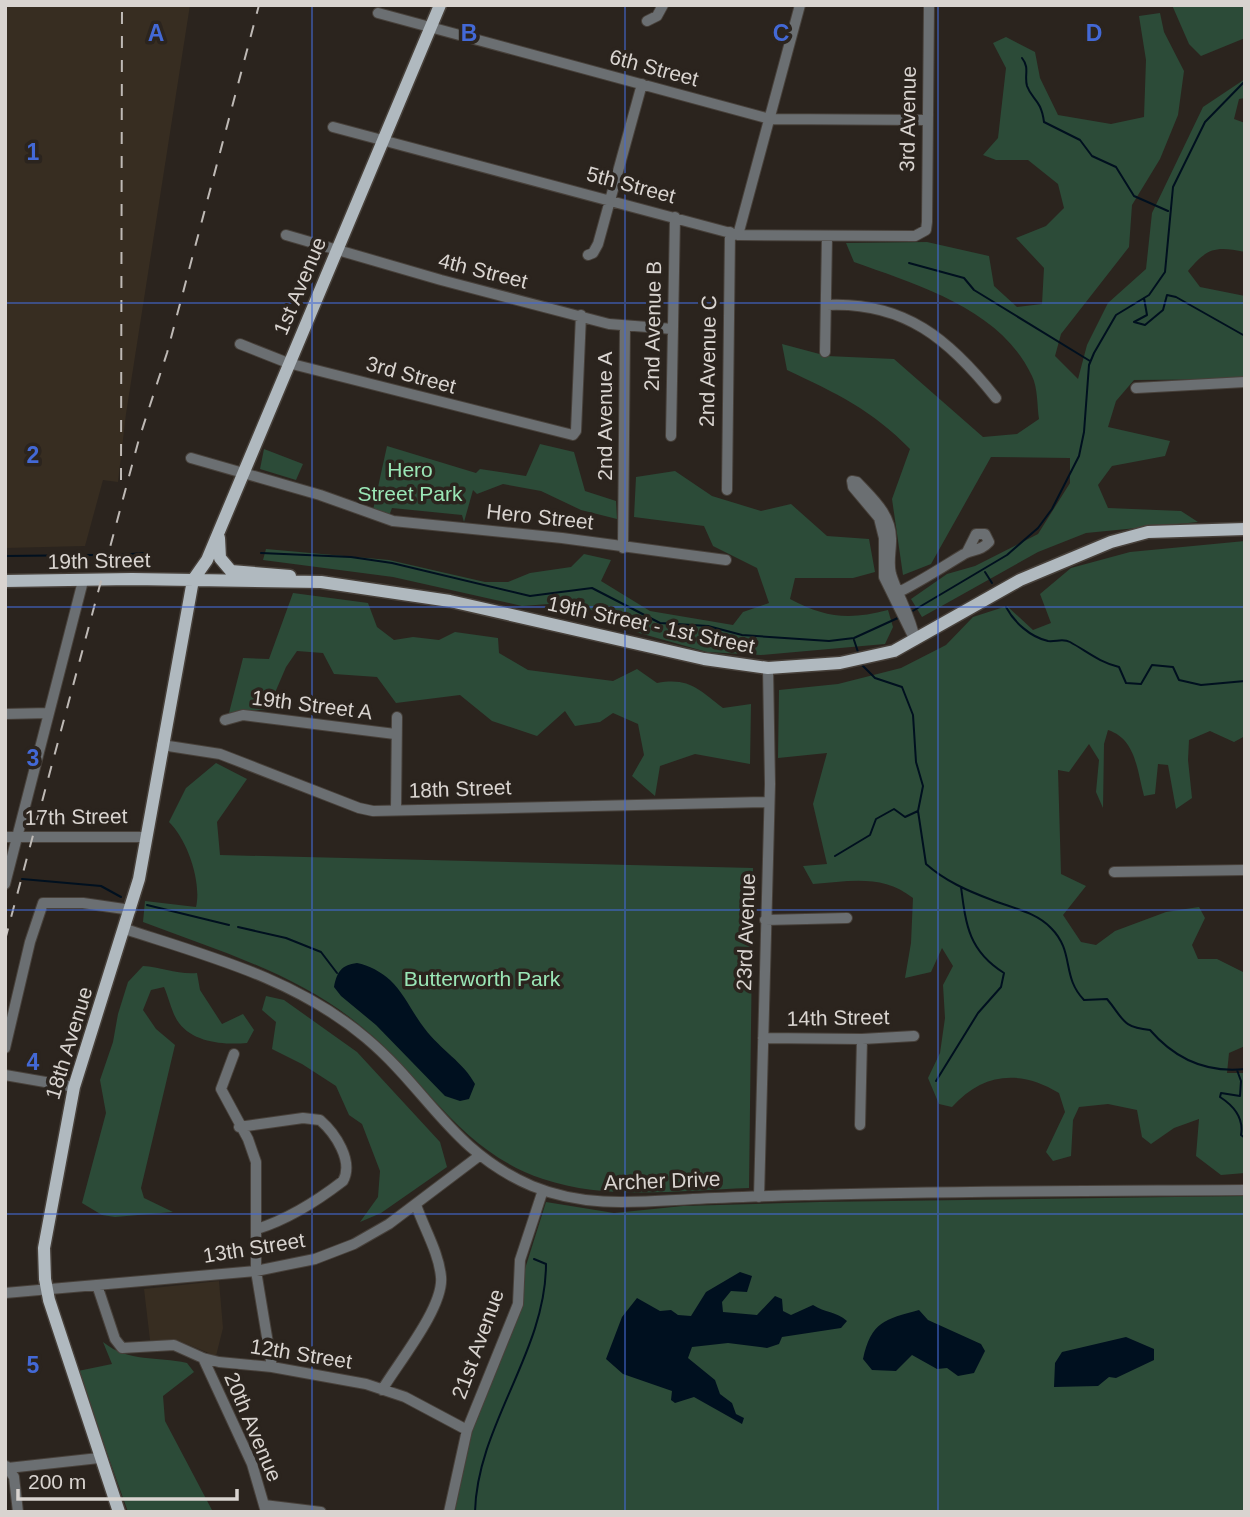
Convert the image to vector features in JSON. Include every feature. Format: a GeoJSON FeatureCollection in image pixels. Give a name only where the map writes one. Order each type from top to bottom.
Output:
{"type":"FeatureCollection","features":[{"type":"Feature","properties":{"kind":"main road","name":"1st Avenue"},"geometry":{"type":"LineString","coordinates":[[193,580],[207,560],[440,5]]}},
{"type":"Feature","properties":{"kind":"main road","name":"19th Street - 1st Street"},"geometry":{"type":"LineString","coordinates":[[193,580],[321,582],[450,601],[704,659],[768,668],[867,658],[915,640],[1020,580],[1091,548],[1148,532],[1245,529]]}},
{"type":"Feature","properties":{"kind":"main road"},"geometry":{"type":"LineString","coordinates":[[219,532],[220,558],[231,571],[276,574],[321,582]]}},
{"type":"Feature","properties":{"kind":"main road","name":"19th Street"},"geometry":{"type":"LineString","coordinates":[[5,581],[193,580]]}},
{"type":"Feature","properties":{"kind":"main road","name":"18th Avenue"},"geometry":{"type":"LineString","coordinates":[[118,1512],[47,1289],[44,1248],[74,1087],[131,910],[193,580]]}},
{"type":"Feature","properties":{"kind":"street"},"geometry":{"type":"LineString","coordinates":[[647,21],[657,16],[663,5]]}},
{"type":"Feature","properties":{"kind":"street","name":"2nd Avenue C"},"geometry":{"type":"LineString","coordinates":[[727,490],[734,234],[770,119],[800,5]]}},
{"type":"Feature","properties":{"kind":"street","name":"3rd Avenue"},"geometry":{"type":"LineString","coordinates":[[923,233],[926,222],[929,5]]}},
{"type":"Feature","properties":{"kind":"street","name":"6th Street"},"geometry":{"type":"LineString","coordinates":[[378,13],[770,119],[927,120]]}},
{"type":"Feature","properties":{"kind":"street"},"geometry":{"type":"LineString","coordinates":[[588,255],[598,244],[642,84]]}},
{"type":"Feature","properties":{"kind":"street","name":"5th Street"},"geometry":{"type":"LineString","coordinates":[[333,127],[734,234],[827,237],[915,236],[923,233]]}},
{"type":"Feature","properties":{"kind":"street","name":"2nd Avenue B"},"geometry":{"type":"LineString","coordinates":[[671,436],[675,217]]}},
{"type":"Feature","properties":{"kind":"street","name":"4th Street"},"geometry":{"type":"LineString","coordinates":[[286,235],[625,327],[673,329]]}},
{"type":"Feature","properties":{"kind":"street"},"geometry":{"type":"LineString","coordinates":[[825,352],[827,237]]}},
{"type":"Feature","properties":{"kind":"street"},"geometry":{"type":"LineString","coordinates":[[826,306],[895,315],[925,327],[967,362],[996,398]]}},
{"type":"Feature","properties":{"kind":"street","name":"3rd Street"},"geometry":{"type":"LineString","coordinates":[[240,344],[288,363],[573,435],[576,430],[581,315]]}},
{"type":"Feature","properties":{"kind":"street","name":"2nd Avenue A"},"geometry":{"type":"LineString","coordinates":[[623,548],[625,327]]}},
{"type":"Feature","properties":{"kind":"street"},"geometry":{"type":"LineString","coordinates":[[1136,388],[1245,382]]}},
{"type":"Feature","properties":{"kind":"street","name":"Hero Street"},"geometry":{"type":"LineString","coordinates":[[191,458],[320,495],[393,521],[562,538],[726,560]]}},
{"type":"Feature","properties":{"kind":"street"},"geometry":{"type":"LineString","coordinates":[[895,594],[889,568],[891,536],[888,522],[879,505],[857,482],[852,481],[853,487],[873,508],[881,525],[884,577],[895,594],[915,640]]}},
{"type":"Feature","properties":{"kind":"street"},"geometry":{"type":"LineString","coordinates":[[895,594],[928,579],[967,552]]}},
{"type":"Feature","properties":{"kind":"street"},"geometry":{"type":"LineString","coordinates":[[5,884],[83,581]]}},
{"type":"Feature","properties":{"kind":"street","name":"23rd Avenue"},"geometry":{"type":"LineString","coordinates":[[759,1197],[769,802],[768,668]]}},
{"type":"Feature","properties":{"kind":"street"},"geometry":{"type":"LineString","coordinates":[[5,714],[49,713]]}},
{"type":"Feature","properties":{"kind":"street","name":"19th Street A"},"geometry":{"type":"LineString","coordinates":[[225,720],[243,715],[395,734]]}},
{"type":"Feature","properties":{"kind":"street"},"geometry":{"type":"LineString","coordinates":[[396,810],[397,717]]}},
{"type":"Feature","properties":{"kind":"street","name":"18th Street"},"geometry":{"type":"LineString","coordinates":[[162,745],[220,754],[359,808],[396,810],[769,802]]}},
{"type":"Feature","properties":{"kind":"street","name":"17th Street"},"geometry":{"type":"LineString","coordinates":[[5,837],[146,837]]}},
{"type":"Feature","properties":{"kind":"street"},"geometry":{"type":"LineString","coordinates":[[1114,872],[1245,870]]}},
{"type":"Feature","properties":{"kind":"street"},"geometry":{"type":"LineString","coordinates":[[5,1048],[30,942],[43,903],[83,903],[131,910]]}},
{"type":"Feature","properties":{"kind":"street"},"geometry":{"type":"LineString","coordinates":[[765,920],[848,918]]}},
{"type":"Feature","properties":{"kind":"street","name":"Archer Drive"},"geometry":{"type":"LineString","coordinates":[[125,929],[269,976],[327,1009],[381,1051],[450,1130],[479,1156],[497,1168],[543,1190],[573,1199],[610,1203],[759,1197],[1245,1190]]}},
{"type":"Feature","properties":{"kind":"street","name":"14th Street"},"geometry":{"type":"LineString","coordinates":[[762,1038],[862,1040],[914,1036]]}},
{"type":"Feature","properties":{"kind":"street"},"geometry":{"type":"LineString","coordinates":[[860,1125],[862,1040]]}},
{"type":"Feature","properties":{"kind":"street","name":"20th Avenue"},"geometry":{"type":"LineString","coordinates":[[234,1054],[221,1089],[239,1127],[248,1139],[256,1162],[256,1271],[272,1367]]}},
{"type":"Feature","properties":{"kind":"street"},"geometry":{"type":"LineString","coordinates":[[5,1075],[74,1087]]}},
{"type":"Feature","properties":{"kind":"street"},"geometry":{"type":"LineString","coordinates":[[239,1127],[303,1118],[320,1120],[338,1144],[346,1162],[343,1181],[319,1199],[276,1223],[257,1229]]}},
{"type":"Feature","properties":{"kind":"street","name":"13th Street"},"geometry":{"type":"LineString","coordinates":[[5,1293],[256,1271],[332,1254],[371,1235],[416,1205],[479,1156]]}},
{"type":"Feature","properties":{"kind":"street","name":"21st Avenue"},"geometry":{"type":"LineString","coordinates":[[449,1512],[467,1430],[518,1304],[520,1260],[543,1190]]}},
{"type":"Feature","properties":{"kind":"street"},"geometry":{"type":"LineString","coordinates":[[382,1390],[427,1319],[441,1286],[439,1265],[416,1205]]}},
{"type":"Feature","properties":{"kind":"street","name":"12th Street"},"geometry":{"type":"LineString","coordinates":[[97,1285],[115,1339],[122,1348],[174,1345],[203,1358],[345,1379],[405,1398],[467,1430]]}},
{"type":"Feature","properties":{"kind":"street","name":"20th Avenue"},"geometry":{"type":"LineString","coordinates":[[203,1358],[252,1464],[265,1508]]}},
{"type":"Feature","properties":{"kind":"street"},"geometry":{"type":"LineString","coordinates":[[6,1467],[99,1458]]}},
{"type":"Feature","properties":{"kind":"street"},"geometry":{"type":"LineString","coordinates":[[6,1467],[14,1476],[18,1512]]}},
{"type":"Feature","properties":{"kind":"street"},"geometry":{"type":"LineString","coordinates":[[265,1508],[321,1512]]}},
{"type":"Feature","properties":{"kind":"shaded area"},"geometry":{"type":"Polygon","coordinates":[[[5,5],[190,5],[126,414],[118,482],[103,480],[85,546],[5,548],[5,5]]]}},
{"type":"Feature","properties":{"kind":"shaded area"},"geometry":{"type":"Polygon","coordinates":[[[219,1281],[223,1328],[216,1356],[177,1340],[150,1340],[144,1289],[219,1281]]]}},
{"type":"Feature","properties":{"kind":"green space"},"geometry":{"type":"Polygon","coordinates":[[[1172,5],[1245,5],[1245,38],[1201,56],[1189,44],[1172,5]]]}},
{"type":"Feature","properties":{"kind":"green space"},"geometry":{"type":"Polygon","coordinates":[[[1160,13],[1164,32],[1184,71],[1178,115],[1160,159],[1132,205],[1129,247],[1061,334],[1055,356],[1078,379],[1087,345],[1108,303],[1146,269],[1152,213],[1203,107],[1245,79],[1245,98],[1239,99],[1234,119],[1245,123],[1245,252],[1219,249],[1206,253],[1188,271],[1200,287],[1245,296],[1245,379],[1134,380],[1116,401],[1108,427],[1170,441],[1165,456],[1112,466],[1098,485],[1108,508],[1181,511],[1198,522],[1086,533],[1038,552],[922,617],[911,599],[947,574],[975,566],[1038,534],[1070,483],[1070,458],[991,457],[931,564],[903,575],[892,499],[910,449],[882,423],[853,404],[787,370],[782,344],[827,356],[894,359],[983,437],[1017,434],[1039,419],[1032,376],[1018,353],[1000,333],[955,303],[904,280],[854,262],[846,243],[927,242],[989,256],[994,286],[1017,307],[1042,304],[1044,268],[1016,238],[1046,226],[1064,208],[1058,184],[1028,160],[996,160],[983,155],[998,138],[1006,68],[993,43],[1006,37],[1035,52],[1040,78],[1058,115],[1111,124],[1144,117],[1146,60],[1139,16],[1160,13]]]}},
{"type":"Feature","properties":{"kind":"green space","name":"Hero Street Park"},"geometry":{"type":"Polygon","coordinates":[[[540,444],[574,452],[585,491],[616,501],[617,519],[581,510],[541,491],[503,484],[477,494],[473,490],[464,522],[462,515],[392,508],[389,516],[373,510],[387,446],[476,473],[480,469],[526,476],[540,444]]]}},
{"type":"Feature","properties":{"kind":"green space"},"geometry":{"type":"Polygon","coordinates":[[[264,449],[303,464],[296,480],[260,469],[264,449]]]}},
{"type":"Feature","properties":{"kind":"green space"},"geometry":{"type":"Polygon","coordinates":[[[675,471],[712,496],[761,511],[791,504],[827,536],[869,539],[875,572],[853,578],[795,578],[790,599],[815,610],[838,615],[862,615],[888,610],[893,627],[885,644],[761,655],[707,652],[632,631],[576,602],[522,606],[393,577],[263,560],[266,549],[389,560],[485,582],[508,582],[530,573],[571,567],[584,554],[611,560],[601,581],[650,611],[733,625],[743,612],[769,603],[757,568],[713,546],[704,526],[634,517],[636,477],[675,471]]]}},
{"type":"Feature","properties":{"kind":"green space"},"geometry":{"type":"Polygon","coordinates":[[[1245,541],[1245,736],[1234,742],[1210,731],[1189,740],[1192,798],[1176,809],[1168,765],[1158,764],[1155,794],[1144,796],[1130,748],[1117,734],[1108,730],[1104,744],[1103,808],[1096,792],[1099,760],[1089,744],[1069,772],[1058,770],[1061,874],[1086,886],[1063,915],[1081,942],[1096,945],[1115,931],[1166,912],[1199,907],[1205,918],[1192,945],[1198,959],[1217,959],[1245,973],[1245,1046],[1229,1053],[1227,1073],[1245,1073],[1245,1173],[1221,1175],[1196,1156],[1199,1119],[1174,1128],[1151,1144],[1142,1137],[1137,1110],[1108,1104],[1079,1107],[1073,1120],[1071,1156],[1053,1161],[1046,1152],[1065,1112],[1059,1093],[1044,1085],[1030,1080],[1002,1078],[976,1087],[952,1107],[939,1104],[928,1078],[940,1053],[945,1018],[943,985],[953,966],[942,948],[931,972],[905,978],[911,943],[913,898],[902,890],[866,881],[813,884],[803,866],[827,864],[813,804],[827,753],[778,758],[779,690],[838,684],[901,668],[946,645],[973,617],[1007,606],[1033,630],[1051,623],[1040,594],[1071,568],[1130,552],[1245,541]]]}},
{"type":"Feature","properties":{"kind":"green space"},"geometry":{"type":"Polygon","coordinates":[[[293,593],[368,603],[377,627],[394,640],[413,637],[439,640],[455,632],[498,638],[499,653],[528,670],[613,681],[637,669],[657,683],[678,682],[693,686],[723,708],[751,704],[750,764],[695,754],[660,766],[655,796],[632,776],[644,755],[638,724],[613,713],[600,722],[575,726],[565,711],[537,736],[492,721],[460,695],[396,703],[377,677],[334,674],[323,653],[297,651],[286,667],[268,709],[229,713],[243,658],[269,659],[293,593]]]}},
{"type":"Feature","properties":{"kind":"green space","name":"Butterworth Park"},"geometry":{"type":"Polygon","coordinates":[[[216,763],[247,779],[217,822],[220,855],[753,868],[749,1188],[645,1192],[593,1190],[543,1179],[514,1167],[488,1151],[466,1132],[385,1047],[338,1008],[257,965],[143,922],[145,901],[196,907],[197,886],[192,862],[182,839],[169,822],[186,788],[216,763]]]}},
{"type":"Feature","properties":{"kind":"green space"},"geometry":{"type":"Polygon","coordinates":[[[143,966],[197,973],[200,990],[222,1024],[243,1014],[254,1030],[247,1043],[229,1044],[201,1039],[185,1030],[179,1023],[164,987],[151,990],[143,1010],[156,1029],[175,1045],[141,1188],[144,1198],[173,1212],[115,1217],[102,1215],[82,1203],[106,1113],[100,1080],[128,982],[143,966]]]}},
{"type":"Feature","properties":{"kind":"green space"},"geometry":{"type":"Polygon","coordinates":[[[266,996],[284,1000],[357,1052],[440,1142],[447,1167],[381,1213],[360,1222],[378,1197],[380,1171],[362,1124],[349,1115],[336,1086],[272,1049],[276,1022],[262,1010],[266,996]]]}},
{"type":"Feature","properties":{"kind":"green space"},"geometry":{"type":"Polygon","coordinates":[[[1245,1196],[1245,1512],[452,1512],[468,1439],[522,1300],[524,1272],[546,1202],[614,1213],[683,1206],[820,1202],[1245,1196]]]}},
{"type":"Feature","properties":{"kind":"green space"},"geometry":{"type":"Polygon","coordinates":[[[103,1342],[113,1349],[133,1356],[187,1363],[194,1372],[163,1396],[165,1421],[213,1512],[128,1512],[78,1371],[112,1364],[103,1342]]]}},
{"type":"Feature","properties":{"kind":"water"},"geometry":{"type":"Polygon","coordinates":[[[357,963],[375,969],[390,980],[431,1036],[465,1069],[475,1084],[469,1099],[460,1101],[445,1096],[376,1025],[341,996],[334,987],[338,973],[347,965],[357,963]]]}},
{"type":"Feature","properties":{"kind":"water"},"geometry":{"type":"Polygon","coordinates":[[[740,1272],[752,1276],[747,1292],[731,1291],[722,1302],[723,1312],[757,1315],[775,1296],[782,1299],[783,1311],[791,1315],[813,1305],[847,1321],[841,1328],[782,1337],[779,1344],[767,1348],[728,1343],[692,1347],[688,1358],[715,1380],[720,1394],[732,1403],[736,1414],[744,1418],[742,1424],[694,1397],[675,1403],[671,1400],[672,1391],[623,1374],[606,1359],[622,1317],[637,1298],[660,1311],[671,1310],[678,1315],[691,1316],[706,1292],[740,1272]]]}},
{"type":"Feature","properties":{"kind":"water"},"geometry":{"type":"Polygon","coordinates":[[[919,1310],[928,1320],[981,1344],[985,1351],[974,1373],[958,1376],[947,1368],[937,1369],[912,1355],[896,1371],[872,1370],[863,1359],[875,1330],[888,1320],[919,1310]]]}},
{"type":"Feature","properties":{"kind":"water"},"geometry":{"type":"Polygon","coordinates":[[[1126,1337],[1154,1349],[1154,1360],[1116,1378],[1109,1377],[1098,1386],[1054,1387],[1055,1363],[1062,1352],[1126,1337]]]}},
{"type":"Feature","properties":{"kind":"waterway"},"geometry":{"type":"LineString","coordinates":[[1022,58],[1026,65],[1027,86],[1039,104],[1044,122],[1080,140],[1092,156],[1116,167],[1134,196],[1168,211]]}},
{"type":"Feature","properties":{"kind":"waterway"},"geometry":{"type":"LineString","coordinates":[[911,612],[1007,555],[1038,528],[1052,509],[1079,456],[1084,432],[1089,365],[1094,353],[1116,315],[1149,295],[1165,272],[1173,187],[1205,122],[1245,81]]}},
{"type":"Feature","properties":{"kind":"waterway"},"geometry":{"type":"LineString","coordinates":[[909,263],[964,278],[974,290],[1090,361]]}},
{"type":"Feature","properties":{"kind":"waterway"},"geometry":{"type":"LineString","coordinates":[[1144,298],[1147,315],[1134,322],[1145,325],[1163,310],[1167,295],[1176,297],[1245,336]]}},
{"type":"Feature","properties":{"kind":"waterway"},"geometry":{"type":"LineString","coordinates":[[118,555],[144,553]]}},
{"type":"Feature","properties":{"kind":"waterway"},"geometry":{"type":"LineString","coordinates":[[261,553],[351,557],[392,563],[530,596],[592,588],[660,623],[708,626],[742,635],[829,641],[854,638],[900,617]]}},
{"type":"Feature","properties":{"kind":"waterway"},"geometry":{"type":"LineString","coordinates":[[5,556],[97,555]]}},
{"type":"Feature","properties":{"kind":"waterway"},"geometry":{"type":"LineString","coordinates":[[985,572],[992,583]]}},
{"type":"Feature","properties":{"kind":"waterway"},"geometry":{"type":"LineString","coordinates":[[1006,607],[1013,618],[1035,636],[1048,641],[1067,641],[1099,660],[1119,667],[1126,683],[1141,684],[1152,665],[1173,667],[1179,680],[1201,685],[1245,681]]}},
{"type":"Feature","properties":{"kind":"waterway"},"geometry":{"type":"LineString","coordinates":[[854,640],[859,655]]}},
{"type":"Feature","properties":{"kind":"waterway"},"geometry":{"type":"LineString","coordinates":[[861,664],[875,678],[902,687],[913,715],[916,762],[923,786],[918,811],[926,864],[957,885],[1031,914],[1051,928],[1063,946],[1073,982],[1084,1000],[1107,999],[1128,1024],[1150,1030],[1170,1049],[1193,1062],[1218,1069],[1245,1069]]}},
{"type":"Feature","properties":{"kind":"waterway"},"geometry":{"type":"LineString","coordinates":[[835,856],[870,835],[876,819],[894,809],[905,817],[918,811]]}},
{"type":"Feature","properties":{"kind":"waterway"},"geometry":{"type":"LineString","coordinates":[[22,879],[101,886],[121,897]]}},
{"type":"Feature","properties":{"kind":"waterway"},"geometry":{"type":"LineString","coordinates":[[936,1081],[978,1013],[1001,987],[1004,973],[992,965],[976,946],[968,926],[961,887]]}},
{"type":"Feature","properties":{"kind":"waterway"},"geometry":{"type":"LineString","coordinates":[[147,905],[229,925]]}},
{"type":"Feature","properties":{"kind":"waterway"},"geometry":{"type":"LineString","coordinates":[[238,927],[286,938],[321,952],[337,973]]}},
{"type":"Feature","properties":{"kind":"waterway"},"geometry":{"type":"LineString","coordinates":[[1237,1070],[1241,1081],[1240,1096],[1221,1093],[1220,1097],[1237,1113],[1241,1123],[1241,1135],[1245,1138]]}},
{"type":"Feature","properties":{"kind":"waterway"},"geometry":{"type":"LineString","coordinates":[[475,1512],[487,1449],[535,1328],[543,1296],[546,1264],[534,1259]]}},
{"type":"Feature","properties":{"kind":"railway"},"geometry":{"type":"LineString","coordinates":[[121,480],[122,5]]}},
{"type":"Feature","properties":{"kind":"railway"},"geometry":{"type":"LineString","coordinates":[[5,940],[139,439],[167,353],[259,5]]}}]}
